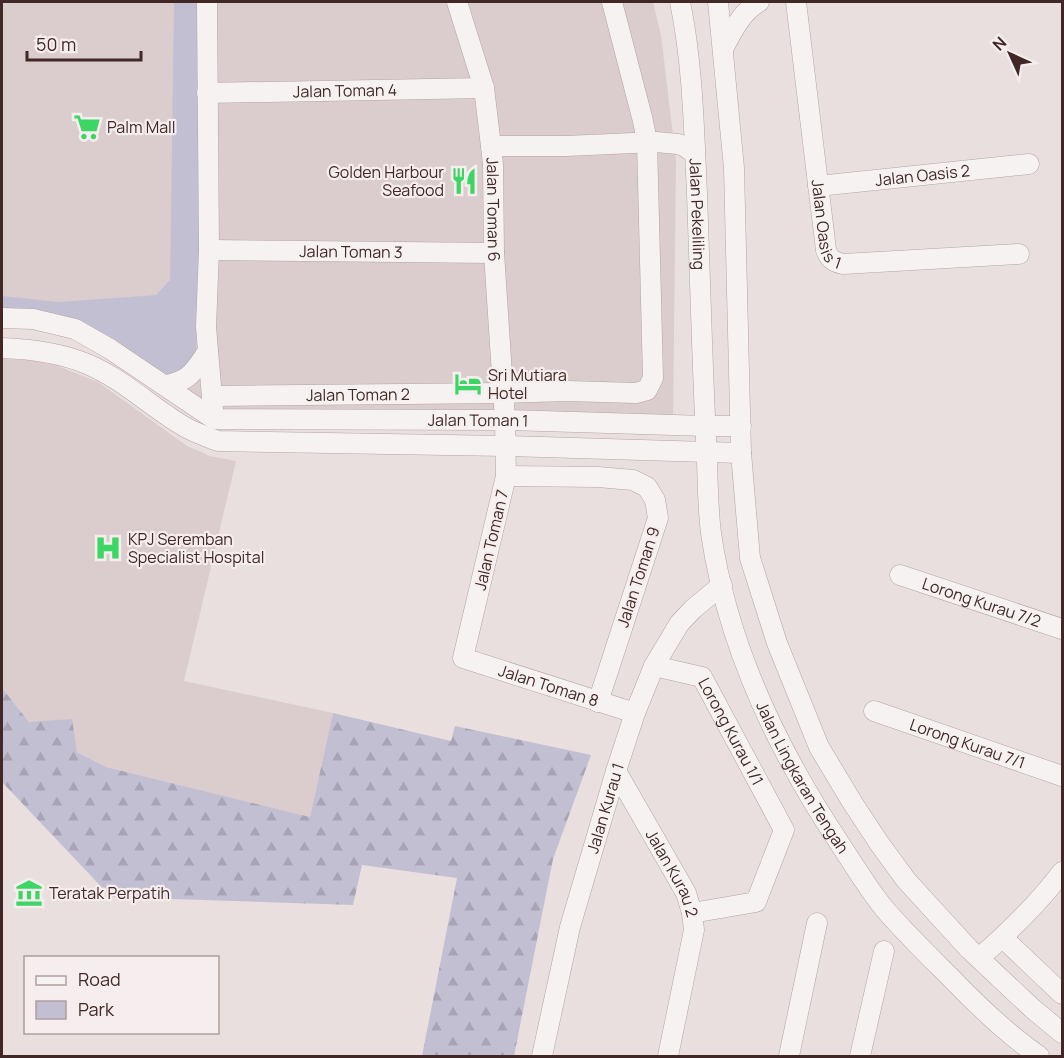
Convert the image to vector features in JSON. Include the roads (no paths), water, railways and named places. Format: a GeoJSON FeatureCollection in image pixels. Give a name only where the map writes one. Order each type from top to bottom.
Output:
{"type":"FeatureCollection","features":[{"type":"Feature","properties":{"kind":"street"},"geometry":{"type":"LineString","coordinates":[[207,2],[209,250],[206,327],[218,441]]}},
{"type":"Feature","properties":{"kind":"street","name":"Jalan Toman 6"},"geometry":{"type":"LineString","coordinates":[[457,2],[484,88],[491,146],[494,253],[505,420]]}},
{"type":"Feature","properties":{"kind":"street"},"geometry":{"type":"LineString","coordinates":[[612,2],[643,121],[651,142]]}},
{"type":"Feature","properties":{"kind":"street","name":"Jalan Pekeliling"},"geometry":{"type":"LineString","coordinates":[[680,2],[694,115],[706,426]]}},
{"type":"Feature","properties":{"kind":"street"},"geometry":{"type":"LineString","coordinates":[[718,2],[734,168],[741,426]]}},
{"type":"Feature","properties":{"kind":"street"},"geometry":{"type":"LineString","coordinates":[[723,49],[739,20],[759,2]]}},
{"type":"Feature","properties":{"kind":"street","name":"Jalan Oasis 1"},"geometry":{"type":"LineString","coordinates":[[796,2],[826,250],[829,257],[843,264],[1019,254]]}},
{"type":"Feature","properties":{"kind":"street","name":"Jalan Toman 4"},"geometry":{"type":"LineString","coordinates":[[207,93],[484,88]]}},
{"type":"Feature","properties":{"kind":"street"},"geometry":{"type":"LineString","coordinates":[[651,142],[675,134],[694,115]]}},
{"type":"Feature","properties":{"kind":"street"},"geometry":{"type":"LineString","coordinates":[[491,146],[566,146],[651,142],[678,144],[695,154]]}},
{"type":"Feature","properties":{"kind":"street","name":"Jalan Toman 2"},"geometry":{"type":"LineString","coordinates":[[212,396],[567,391],[636,393],[647,390],[652,378],[651,142]]}},
{"type":"Feature","properties":{"kind":"street","name":"Jalan Oasis 2"},"geometry":{"type":"LineString","coordinates":[[818,186],[1029,164]]}},
{"type":"Feature","properties":{"kind":"street","name":"Jalan Toman 3"},"geometry":{"type":"LineString","coordinates":[[209,250],[494,253]]}},
{"type":"Feature","properties":{"kind":"street"},"geometry":{"type":"LineString","coordinates":[[2,318],[33,319],[75,329],[110,349],[214,419]]}},
{"type":"Feature","properties":{"kind":"street","name":"Jalan Toman 1"},"geometry":{"type":"LineString","coordinates":[[2,348],[59,354],[89,364],[121,382],[182,425],[218,441],[741,453]]}},
{"type":"Feature","properties":{"kind":"street"},"geometry":{"type":"LineString","coordinates":[[166,386],[189,377],[208,351]]}},
{"type":"Feature","properties":{"kind":"street"},"geometry":{"type":"LineString","coordinates":[[312,395],[313,420]]}},
{"type":"Feature","properties":{"kind":"street","name":"Jalan Toman 1"},"geometry":{"type":"LineString","coordinates":[[214,419],[505,420],[741,426]]}},
{"type":"Feature","properties":{"kind":"street","name":"Jalan Toman 7"},"geometry":{"type":"LineString","coordinates":[[463,658],[506,476],[505,420]]}},
{"type":"Feature","properties":{"kind":"street","name":"Jalan Lingkaran Tengah"},"geometry":{"type":"LineString","coordinates":[[706,426],[711,531],[722,585],[740,648],[765,709],[793,767],[822,818],[881,904],[903,930],[990,1017],[1016,1041],[1039,1056]]}},
{"type":"Feature","properties":{"kind":"street","name":"Jalan Lingkaran Tengah"},"geometry":{"type":"LineString","coordinates":[[741,426],[741,453],[750,558],[777,643],[819,747],[852,802],[906,880],[979,958],[1062,1033]]}},
{"type":"Feature","properties":{"kind":"street","name":"Jalan Toman 9"},"geometry":{"type":"LineString","coordinates":[[506,476],[598,477],[633,480],[646,487],[655,500],[658,518],[598,702]]}},
{"type":"Feature","properties":{"kind":"street","name":"Lorong Kurau 7/2"},"geometry":{"type":"LineString","coordinates":[[900,575],[1062,629]]}},
{"type":"Feature","properties":{"kind":"street","name":"Jalan Kurau 1"},"geometry":{"type":"LineString","coordinates":[[542,1056],[570,927],[615,771],[635,713],[654,666],[679,624],[722,585]]}},
{"type":"Feature","properties":{"kind":"street","name":"Jalan Toman 8"},"geometry":{"type":"LineString","coordinates":[[463,658],[635,713]]}},
{"type":"Feature","properties":{"kind":"street","name":"Lorong Kurau 1/1"},"geometry":{"type":"LineString","coordinates":[[654,666],[702,677],[784,830],[756,902],[692,913]]}},
{"type":"Feature","properties":{"kind":"street","name":"Lorong Kurau 7/1"},"geometry":{"type":"LineString","coordinates":[[874,711],[1062,776]]}},
{"type":"Feature","properties":{"kind":"street","name":"Jalan Kurau 2"},"geometry":{"type":"LineString","coordinates":[[615,771],[686,893],[692,913],[694,930],[668,1056]]}},
{"type":"Feature","properties":{"kind":"street"},"geometry":{"type":"LineString","coordinates":[[979,958],[1003,938],[1045,895],[1062,872]]}},
{"type":"Feature","properties":{"kind":"street"},"geometry":{"type":"LineString","coordinates":[[789,1056],[817,924]]}},
{"type":"Feature","properties":{"kind":"street"},"geometry":{"type":"LineString","coordinates":[[1003,938],[1062,994]]}},
{"type":"Feature","properties":{"kind":"street"},"geometry":{"type":"LineString","coordinates":[[860,1056],[884,951]]}},
{"type":"Feature","properties":{"kind":"place","name":"Palm Mall"},"geometry":{"type":"Point","coordinates":[87,127]}},
{"type":"Feature","properties":{"kind":"place","name":"Golden Harbour Seafood"},"geometry":{"type":"Point","coordinates":[464,181]}},
{"type":"Feature","properties":{"kind":"place","name":"Sri Mutiara Hotel"},"geometry":{"type":"Point","coordinates":[468,384]}},
{"type":"Feature","properties":{"kind":"place","name":"KPJ Seremban Specialist Hospital"},"geometry":{"type":"Point","coordinates":[108,548]}},
{"type":"Feature","properties":{"kind":"place","name":"Teratak Perpatih"},"geometry":{"type":"Point","coordinates":[29,893]}}]}
